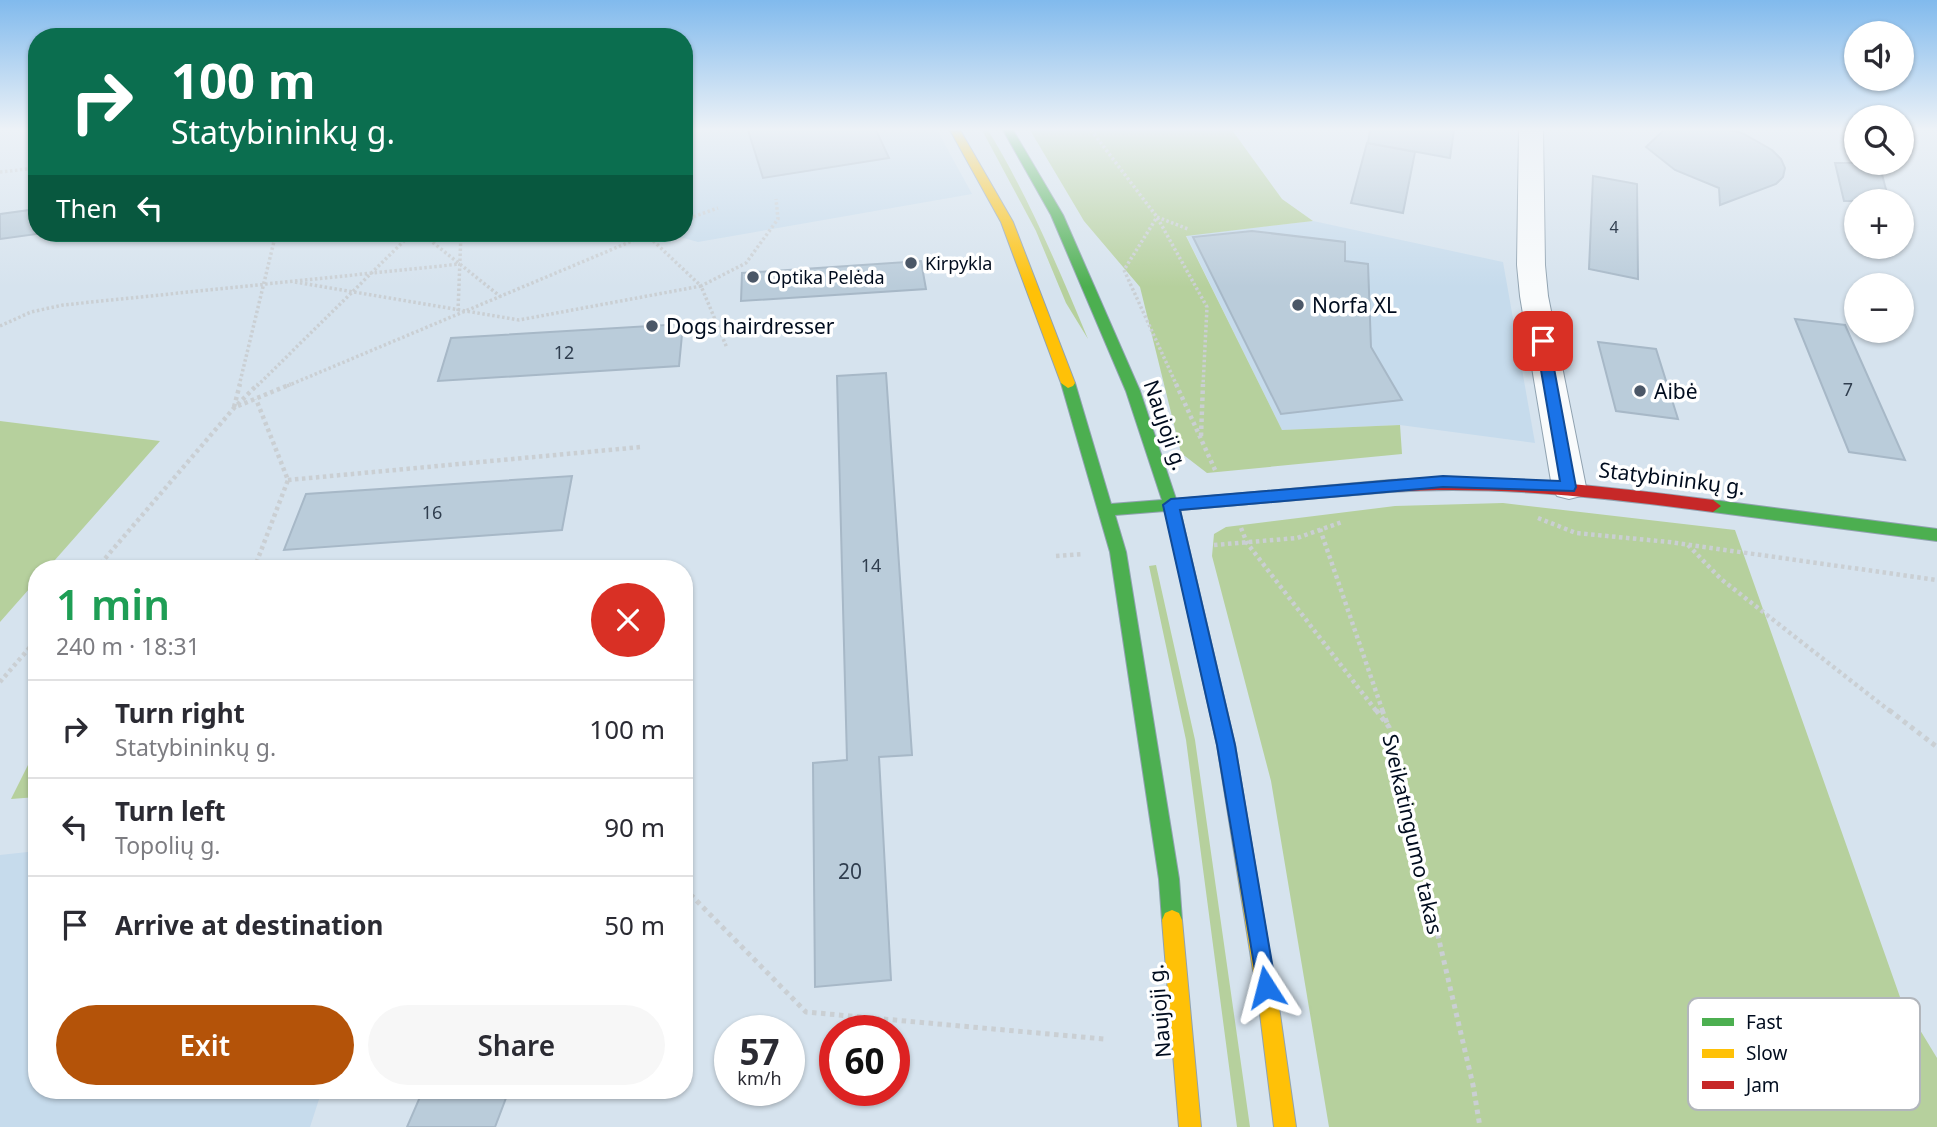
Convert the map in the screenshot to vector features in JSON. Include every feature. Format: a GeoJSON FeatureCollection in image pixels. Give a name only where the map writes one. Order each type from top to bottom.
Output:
{"type":"FeatureCollection","features":[{"type":"Feature","properties":{"kind":"main road","name":"Naujoji g."},"geometry":{"type":"LineString","coordinates":[[985,183],[1007,222],[1070,388],[1108,510],[1118,552],[1169,879],[1190,1127]]}},
{"type":"Feature","properties":{"kind":"main road","name":"Naujoji g."},"geometry":{"type":"LineString","coordinates":[[1038,183],[1057,215],[1133,391],[1171,505],[1226,745],[1270,1014],[1285,1127]]}},
{"type":"Feature","properties":{"kind":"main road","name":"Statybininkų g."},"geometry":{"type":"LineString","coordinates":[[1108,510],[1443,482],[1569,487],[1937,535]]}},
{"type":"Feature","properties":{"kind":"street"},"geometry":{"type":"LineString","coordinates":[[1531,183],[1531,265],[1534,296],[1569,487]]}},
{"type":"Feature","properties":{"kind":"path"},"geometry":{"type":"LineString","coordinates":[[1131,183],[1157,217],[1207,307],[1200,437]]}},
{"type":"Feature","properties":{"kind":"path"},"geometry":{"type":"LineString","coordinates":[[467,311],[519,320],[701,286],[746,263],[778,219],[776,199]]}},
{"type":"Feature","properties":{"kind":"path"},"geometry":{"type":"LineString","coordinates":[[693,217],[718,208]]}},
{"type":"Feature","properties":{"kind":"path"},"geometry":{"type":"LineString","coordinates":[[1157,217],[1188,229]]}},
{"type":"Feature","properties":{"kind":"path"},"geometry":{"type":"LineString","coordinates":[[1157,217],[1124,270],[1216,471]]}},
{"type":"Feature","properties":{"kind":"path"},"geometry":{"type":"LineString","coordinates":[[234,408],[273,242]]}},
{"type":"Feature","properties":{"kind":"path"},"geometry":{"type":"LineString","coordinates":[[104,560],[234,408],[403,242]]}},
{"type":"Feature","properties":{"kind":"path"},"geometry":{"type":"LineString","coordinates":[[432,242],[501,297]]}},
{"type":"Feature","properties":{"kind":"path"},"geometry":{"type":"LineString","coordinates":[[458,312],[461,242]]}},
{"type":"Feature","properties":{"kind":"path"},"geometry":{"type":"LineString","coordinates":[[234,408],[629,242]]}},
{"type":"Feature","properties":{"kind":"path"},"geometry":{"type":"LineString","coordinates":[[656,242],[701,286],[727,348]]}},
{"type":"Feature","properties":{"kind":"path"},"geometry":{"type":"LineString","coordinates":[[0,326],[31,312],[63,305],[460,264]]}},
{"type":"Feature","properties":{"kind":"path"},"geometry":{"type":"LineString","coordinates":[[295,282],[458,312]]}},
{"type":"Feature","properties":{"kind":"path"},"geometry":{"type":"LineString","coordinates":[[256,399],[288,480],[257,560]]}},
{"type":"Feature","properties":{"kind":"path"},"geometry":{"type":"LineString","coordinates":[[288,480],[641,447]]}},
{"type":"Feature","properties":{"kind":"path"},"geometry":{"type":"LineString","coordinates":[[1537,517],[1576,533],[1688,545],[1937,580]]}},
{"type":"Feature","properties":{"kind":"path"},"geometry":{"type":"LineString","coordinates":[[1351,519],[1320,529],[1389,727]]}},
{"type":"Feature","properties":{"kind":"path","name":"Sveikatingumo takas"},"geometry":{"type":"LineString","coordinates":[[1320,529],[1297,538],[1247,543],[1389,727],[1473,1085],[1480,1127]]}},
{"type":"Feature","properties":{"kind":"path"},"geometry":{"type":"LineString","coordinates":[[1688,545],[1721,579],[1937,747]]}},
{"type":"Feature","properties":{"kind":"path"},"geometry":{"type":"LineString","coordinates":[[0,681],[28,649]]}},
{"type":"Feature","properties":{"kind":"path"},"geometry":{"type":"LineString","coordinates":[[693,897],[806,1012],[1104,1040]]}},
{"type":"Feature","properties":{"kind":"shaded area"},"geometry":{"type":"Polygon","coordinates":[[[693,183],[966,183],[972,194],[698,242],[693,241],[693,183]]]}},
{"type":"Feature","properties":{"kind":"shaded area"},"geometry":{"type":"Polygon","coordinates":[[[1313,221],[1503,262],[1535,443],[1400,425],[1282,430],[1186,235],[1313,221]]]}},
{"type":"Feature","properties":{"kind":"shaded area"},"geometry":{"type":"Polygon","coordinates":[[[28,852],[28,1099],[319,1099],[310,1127],[0,1127],[0,855],[28,852]]]}},
{"type":"Feature","properties":{"kind":"green space"},"geometry":{"type":"Polygon","coordinates":[[[1010,183],[1017,183],[1029,206],[1088,339],[1066,303],[1036,231],[1010,183]]]}},
{"type":"Feature","properties":{"kind":"green space"},"geometry":{"type":"Polygon","coordinates":[[[1061,183],[1270,183],[1282,199],[1313,221],[1186,236],[1282,430],[1400,425],[1402,454],[1207,473],[1181,453],[1140,287],[1084,221],[1061,183]]]}},
{"type":"Feature","properties":{"kind":"green space"},"geometry":{"type":"Polygon","coordinates":[[[0,421],[160,441],[55,560],[28,560],[28,590],[0,622],[0,421]]]}},
{"type":"Feature","properties":{"kind":"green space"},"geometry":{"type":"Polygon","coordinates":[[[1503,503],[1735,530],[1901,998],[1688,998],[1688,1110],[1920,1110],[1920,1030],[1937,1058],[1937,1127],[1329,1127],[1271,781],[1212,556],[1214,534],[1226,527],[1395,506],[1503,503]]]}},
{"type":"Feature","properties":{"kind":"green space"},"geometry":{"type":"Polygon","coordinates":[[[1156,565],[1195,740],[1250,1127],[1237,1127],[1186,740],[1149,566],[1156,565]]]}},
{"type":"Feature","properties":{"kind":"green space"},"geometry":{"type":"Polygon","coordinates":[[[28,765],[28,798],[11,799],[28,765]]]}},
{"type":"Feature","properties":{"kind":"building"},"geometry":{"type":"Polygon","coordinates":[[[1356,183],[1409,183],[1403,213],[1351,203],[1356,183]]]}},
{"type":"Feature","properties":{"kind":"building"},"geometry":{"type":"Polygon","coordinates":[[[1593,183],[1637,184],[1638,279],[1589,269],[1593,183]]]}},
{"type":"Feature","properties":{"kind":"building"},"geometry":{"type":"Polygon","coordinates":[[[1706,183],[1777,183],[1720,205],[1719,188],[1706,183]]]}},
{"type":"Feature","properties":{"kind":"building"},"geometry":{"type":"Polygon","coordinates":[[[1840,183],[1884,183],[1886,189],[1844,189],[1844,201],[1840,183]]]}},
{"type":"Feature","properties":{"kind":"building"},"geometry":{"type":"Polygon","coordinates":[[[28,210],[28,235],[0,239],[0,214],[28,210]]]}},
{"type":"Feature","properties":{"kind":"building","name":"Norfa XL"},"geometry":{"type":"Polygon","coordinates":[[[1252,231],[1345,242],[1345,261],[1368,264],[1371,347],[1402,400],[1281,414],[1193,237],[1252,231]]]}},
{"type":"Feature","properties":{"kind":"building"},"geometry":{"type":"Polygon","coordinates":[[[921,261],[926,289],[741,301],[742,273],[921,261]]]}},
{"type":"Feature","properties":{"kind":"building"},"geometry":{"type":"Polygon","coordinates":[[[1795,319],[1844,325],[1844,343],[1853,343],[1905,460],[1849,452],[1795,319]]]}},
{"type":"Feature","properties":{"kind":"building"},"geometry":{"type":"Polygon","coordinates":[[[683,324],[679,366],[438,381],[451,338],[683,324]]]}},
{"type":"Feature","properties":{"kind":"building","name":"Aibė"},"geometry":{"type":"Polygon","coordinates":[[[1598,342],[1656,349],[1678,419],[1616,411],[1598,342]]]}},
{"type":"Feature","properties":{"kind":"building"},"geometry":{"type":"Polygon","coordinates":[[[886,373],[912,755],[879,757],[891,980],[815,987],[813,763],[847,760],[837,376],[886,373]]]}},
{"type":"Feature","properties":{"kind":"building"},"geometry":{"type":"Polygon","coordinates":[[[572,476],[562,530],[284,550],[306,494],[572,476]]]}},
{"type":"Feature","properties":{"kind":"building"},"geometry":{"type":"Polygon","coordinates":[[[419,1099],[506,1099],[495,1127],[407,1127],[419,1099]]]}},
{"type":"Feature","properties":{"kind":"traffic: fast"},"geometry":{"type":"LineString","coordinates":[[1038,183],[1057,215],[1133,391],[1171,505],[1188,578]]}},
{"type":"Feature","properties":{"kind":"traffic: fast"},"geometry":{"type":"LineString","coordinates":[[1068,383],[1118,552],[1169,879],[1172,920]]}},
{"type":"Feature","properties":{"kind":"traffic: fast"},"geometry":{"type":"LineString","coordinates":[[1108,510],[1390,486]]}},
{"type":"Feature","properties":{"kind":"traffic: fast"},"geometry":{"type":"LineString","coordinates":[[1713,506],[1937,535]]}},
{"type":"Feature","properties":{"kind":"traffic: slow"},"geometry":{"type":"LineString","coordinates":[[985,183],[1007,222],[1068,383]]}},
{"type":"Feature","properties":{"kind":"traffic: slow"},"geometry":{"type":"LineString","coordinates":[[1188,578],[1226,745],[1270,1014],[1285,1127]]}},
{"type":"Feature","properties":{"kind":"traffic: slow"},"geometry":{"type":"LineString","coordinates":[[1172,920],[1190,1127]]}},
{"type":"Feature","properties":{"kind":"traffic: jam"},"geometry":{"type":"LineString","coordinates":[[1390,486],[1471,483],[1552,487],[1713,506]]}},
{"type":"Feature","properties":{"kind":"place","name":"Kirpykla"},"geometry":{"type":"Point","coordinates":[911,263]}},
{"type":"Feature","properties":{"kind":"place","name":"Optika Pelėda"},"geometry":{"type":"Point","coordinates":[753,277]}},
{"type":"Feature","properties":{"kind":"place","name":"Norfa XL"},"geometry":{"type":"Point","coordinates":[1298,305]}},
{"type":"Feature","properties":{"kind":"place","name":"Dogs hairdresser"},"geometry":{"type":"Point","coordinates":[652,326]}},
{"type":"Feature","properties":{"kind":"place","name":"Aibė"},"geometry":{"type":"Point","coordinates":[1640,391]}},
{"type":"Feature","properties":{"kind":"route"},"geometry":{"type":"LineString","coordinates":[[1266,987],[1226,745],[1171,505],[1443,482],[1569,487],[1543,341]]}}]}
